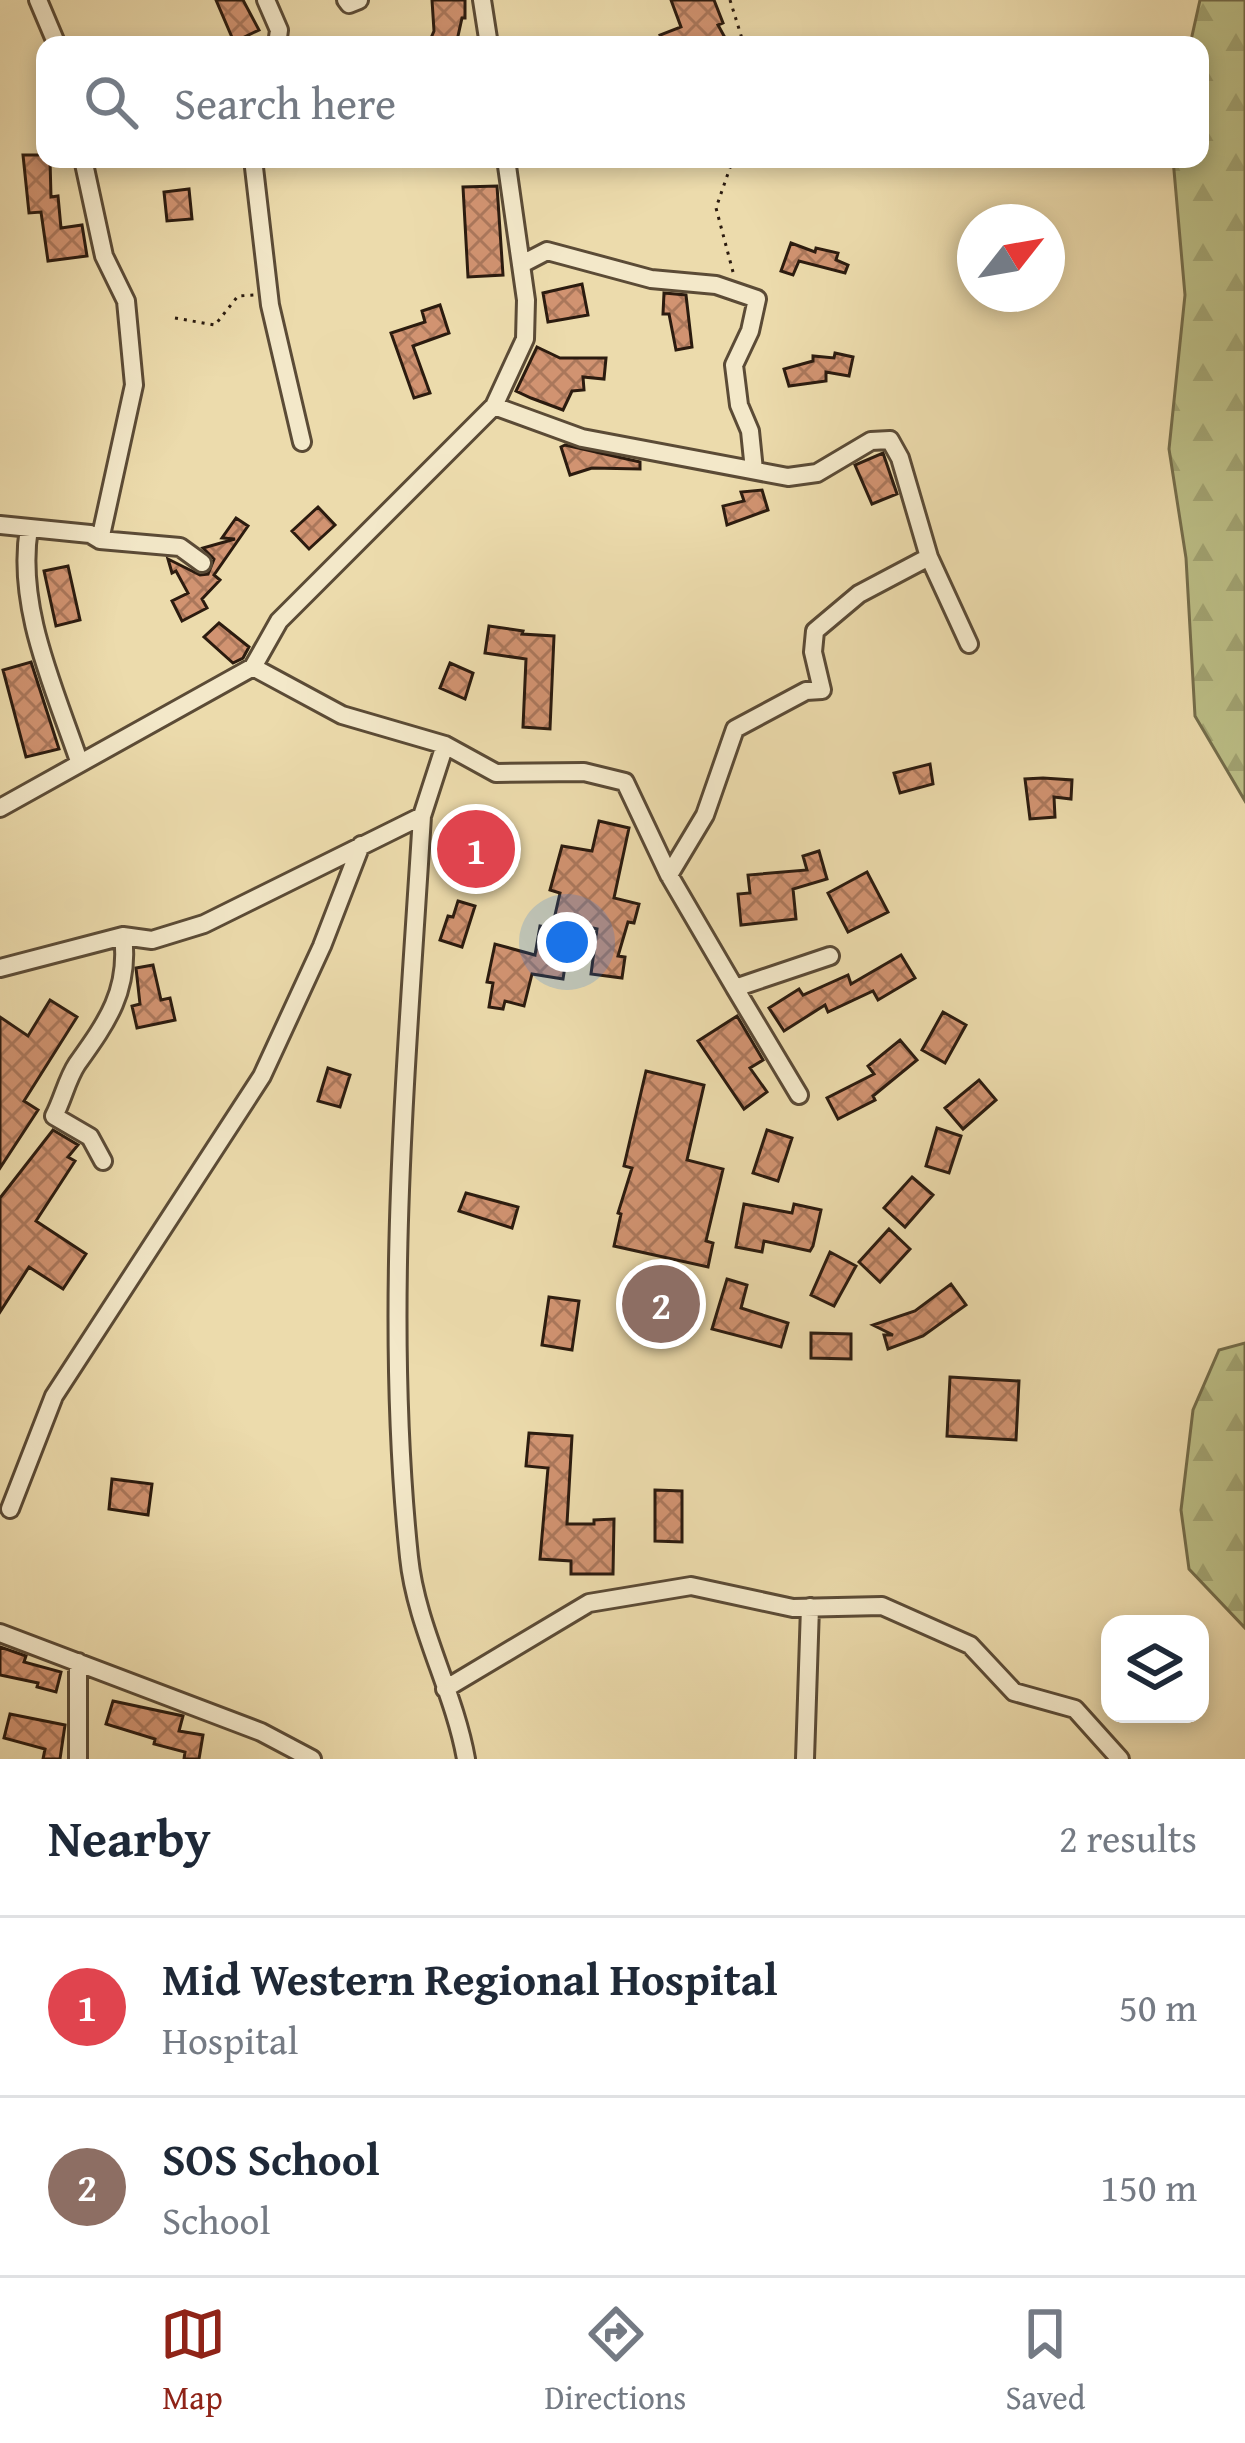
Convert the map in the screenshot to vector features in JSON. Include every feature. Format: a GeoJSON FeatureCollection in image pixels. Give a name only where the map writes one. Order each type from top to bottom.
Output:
{"type":"FeatureCollection","features":[{"type":"Feature","properties":{"kind":"street"},"geometry":{"type":"LineString","coordinates":[[38,0],[53,36]]}},
{"type":"Feature","properties":{"kind":"street"},"geometry":{"type":"LineString","coordinates":[[266,0],[278,36]]}},
{"type":"Feature","properties":{"kind":"street"},"geometry":{"type":"LineString","coordinates":[[346,0],[350,4],[359,0]]}},
{"type":"Feature","properties":{"kind":"street"},"geometry":{"type":"LineString","coordinates":[[482,0],[488,36]]}},
{"type":"Feature","properties":{"kind":"street"},"geometry":{"type":"LineString","coordinates":[[85,168],[104,256],[126,301],[134,385],[100,540]]}},
{"type":"Feature","properties":{"kind":"street"},"geometry":{"type":"LineString","coordinates":[[254,168],[268,293],[302,442]]}},
{"type":"Feature","properties":{"kind":"street"},"geometry":{"type":"LineString","coordinates":[[0,808],[253,667],[279,621],[494,406],[525,339],[522,264],[507,168]]}},
{"type":"Feature","properties":{"kind":"street"},"geometry":{"type":"LineString","coordinates":[[522,264],[547,250],[651,279],[716,284],[757,299],[750,331],[734,364],[754,470]]}},
{"type":"Feature","properties":{"kind":"street"},"geometry":{"type":"LineString","coordinates":[[494,406],[582,438],[788,477],[817,473],[871,441],[890,440],[900,458],[929,557],[969,644]]}},
{"type":"Feature","properties":{"kind":"street"},"geometry":{"type":"LineString","coordinates":[[0,525],[180,547],[202,563]]}},
{"type":"Feature","properties":{"kind":"street"},"geometry":{"type":"LineString","coordinates":[[29,528],[24,561],[38,640],[79,761]]}},
{"type":"Feature","properties":{"kind":"street"},"geometry":{"type":"LineString","coordinates":[[669,874],[705,815],[735,729],[806,691],[822,690],[813,652],[815,631],[859,594],[929,557]]}},
{"type":"Feature","properties":{"kind":"street"},"geometry":{"type":"LineString","coordinates":[[253,667],[342,716],[446,745],[496,772],[584,772],[625,782],[669,874],[799,1095]]}},
{"type":"Feature","properties":{"kind":"street"},"geometry":{"type":"LineString","coordinates":[[446,745],[422,816],[395,1290],[409,1562],[466,1759]]}},
{"type":"Feature","properties":{"kind":"street"},"geometry":{"type":"LineString","coordinates":[[0,968],[123,936],[152,940],[204,923],[422,816]]}},
{"type":"Feature","properties":{"kind":"street"},"geometry":{"type":"LineString","coordinates":[[10,1509],[54,1396],[262,1076],[362,845]]}},
{"type":"Feature","properties":{"kind":"street"},"geometry":{"type":"LineString","coordinates":[[103,1161],[90,1137],[54,1116],[117,998],[127,969],[123,936]]}},
{"type":"Feature","properties":{"kind":"street"},"geometry":{"type":"LineString","coordinates":[[736,988],[830,956]]}},
{"type":"Feature","properties":{"kind":"street"},"geometry":{"type":"LineString","coordinates":[[445,1690],[514,1644],[589,1603],[691,1586],[793,1608],[882,1606],[970,1645],[1014,1692],[1076,1709],[1120,1759]]}},
{"type":"Feature","properties":{"kind":"street"},"geometry":{"type":"LineString","coordinates":[[805,1759],[810,1607]]}},
{"type":"Feature","properties":{"kind":"street"},"geometry":{"type":"LineString","coordinates":[[0,1633],[261,1732],[312,1759]]}},
{"type":"Feature","properties":{"kind":"street"},"geometry":{"type":"LineString","coordinates":[[78,1662],[78,1759]]}},
{"type":"Feature","properties":{"kind":"path"},"geometry":{"type":"LineString","coordinates":[[730,0],[742,36]]}},
{"type":"Feature","properties":{"kind":"path"},"geometry":{"type":"LineString","coordinates":[[730,168],[716,208],[738,292]]}},
{"type":"Feature","properties":{"kind":"path"},"geometry":{"type":"LineString","coordinates":[[176,318],[215,325],[238,296],[268,293]]}},
{"type":"Feature","properties":{"kind":"green space"},"geometry":{"type":"Polygon","coordinates":[[[1200,0],[1245,0],[1245,801],[1195,716],[1186,558],[1169,449],[1185,295],[1174,168],[1209,168],[1209,36],[1192,36],[1200,0]]]}},
{"type":"Feature","properties":{"kind":"green space"},"geometry":{"type":"Polygon","coordinates":[[[1245,1343],[1245,1628],[1189,1569],[1181,1510],[1193,1410],[1219,1350],[1245,1343]]]}},
{"type":"Feature","properties":{"kind":"building"},"geometry":{"type":"Polygon","coordinates":[[[216,0],[243,0],[259,30],[231,36],[216,0]]]}},
{"type":"Feature","properties":{"kind":"building"},"geometry":{"type":"Polygon","coordinates":[[[432,0],[465,0],[458,36],[432,36],[432,0]]]}},
{"type":"Feature","properties":{"kind":"building"},"geometry":{"type":"Polygon","coordinates":[[[671,0],[714,0],[724,36],[660,36],[681,27],[671,0]]]}},
{"type":"Feature","properties":{"kind":"building"},"geometry":{"type":"Polygon","coordinates":[[[23,155],[36,155],[36,168],[50,168],[51,197],[58,196],[61,228],[82,225],[87,256],[48,261],[41,212],[29,213],[23,155]]]}},
{"type":"Feature","properties":{"kind":"building"},"geometry":{"type":"Polygon","coordinates":[[[497,186],[503,275],[468,277],[463,187],[497,186]]]}},
{"type":"Feature","properties":{"kind":"building"},"geometry":{"type":"Polygon","coordinates":[[[189,189],[192,219],[167,221],[164,192],[189,189]]]}},
{"type":"Feature","properties":{"kind":"building"},"geometry":{"type":"Polygon","coordinates":[[[791,243],[815,252],[816,248],[838,253],[836,260],[848,265],[845,273],[799,261],[793,275],[781,271],[791,243]]]}},
{"type":"Feature","properties":{"kind":"building"},"geometry":{"type":"Polygon","coordinates":[[[582,284],[588,315],[548,322],[543,293],[582,284]]]}},
{"type":"Feature","properties":{"kind":"building"},"geometry":{"type":"Polygon","coordinates":[[[664,293],[686,295],[692,347],[676,350],[669,314],[663,314],[664,293]]]}},
{"type":"Feature","properties":{"kind":"building"},"geometry":{"type":"Polygon","coordinates":[[[440,305],[449,333],[413,346],[430,393],[414,398],[391,333],[425,322],[422,311],[440,305]]]}},
{"type":"Feature","properties":{"kind":"building"},"geometry":{"type":"Polygon","coordinates":[[[537,347],[560,358],[606,358],[604,379],[583,377],[584,390],[572,391],[563,410],[516,391],[537,347]]]}},
{"type":"Feature","properties":{"kind":"building"},"geometry":{"type":"Polygon","coordinates":[[[835,353],[853,357],[849,376],[826,372],[826,381],[789,386],[784,369],[813,361],[813,356],[834,358],[835,353]]]}},
{"type":"Feature","properties":{"kind":"building"},"geometry":{"type":"Polygon","coordinates":[[[561,447],[640,462],[640,469],[592,468],[570,475],[561,447]]]}},
{"type":"Feature","properties":{"kind":"building"},"geometry":{"type":"Polygon","coordinates":[[[883,453],[897,494],[872,504],[855,465],[883,453]]]}},
{"type":"Feature","properties":{"kind":"building"},"geometry":{"type":"Polygon","coordinates":[[[762,490],[768,510],[727,525],[723,506],[744,501],[741,492],[762,490]]]}},
{"type":"Feature","properties":{"kind":"building"},"geometry":{"type":"Polygon","coordinates":[[[318,507],[335,525],[309,549],[292,531],[318,507]]]}},
{"type":"Feature","properties":{"kind":"building"},"geometry":{"type":"Polygon","coordinates":[[[236,518],[248,526],[214,575],[220,580],[202,599],[207,608],[182,621],[172,601],[188,593],[176,571],[172,573],[168,559],[200,575],[208,574],[214,559],[203,548],[235,539],[222,538],[236,518]]]}},
{"type":"Feature","properties":{"kind":"building"},"geometry":{"type":"Polygon","coordinates":[[[68,566],[80,620],[56,626],[44,571],[68,566]]]}},
{"type":"Feature","properties":{"kind":"building"},"geometry":{"type":"Polygon","coordinates":[[[219,623],[249,647],[243,658],[233,663],[204,637],[219,623]]]}},
{"type":"Feature","properties":{"kind":"building"},"geometry":{"type":"Polygon","coordinates":[[[489,626],[554,636],[550,729],[523,727],[526,659],[485,653],[489,626]]]}},
{"type":"Feature","properties":{"kind":"building"},"geometry":{"type":"Polygon","coordinates":[[[31,662],[59,749],[26,757],[3,670],[31,662]]]}},
{"type":"Feature","properties":{"kind":"building"},"geometry":{"type":"Polygon","coordinates":[[[450,663],[473,673],[465,699],[440,688],[450,663]]]}},
{"type":"Feature","properties":{"kind":"building"},"geometry":{"type":"Polygon","coordinates":[[[930,764],[933,784],[900,793],[894,773],[930,764]]]}},
{"type":"Feature","properties":{"kind":"building"},"geometry":{"type":"Polygon","coordinates":[[[1025,779],[1072,780],[1071,799],[1054,797],[1055,817],[1030,819],[1025,779]]]}},
{"type":"Feature","properties":{"kind":"building"},"geometry":{"type":"Polygon","coordinates":[[[599,821],[629,828],[614,898],[639,904],[618,956],[625,957],[622,978],[591,974],[597,929],[572,923],[563,979],[532,974],[524,1006],[505,1001],[503,1009],[489,1007],[493,983],[487,982],[495,944],[535,955],[540,926],[552,928],[560,893],[550,890],[562,846],[592,851],[599,821]]]}},
{"type":"Feature","properties":{"kind":"building"},"geometry":{"type":"Polygon","coordinates":[[[819,851],[827,879],[793,889],[796,919],[741,925],[738,894],[750,893],[748,875],[807,870],[803,856],[819,851]]]}},
{"type":"Feature","properties":{"kind":"building"},"geometry":{"type":"Polygon","coordinates":[[[867,872],[888,912],[848,932],[828,893],[867,872]]]}},
{"type":"Feature","properties":{"kind":"building"},"geometry":{"type":"Polygon","coordinates":[[[458,901],[475,906],[462,947],[440,940],[458,901]]]}},
{"type":"Feature","properties":{"kind":"building"},"geometry":{"type":"Polygon","coordinates":[[[901,955],[915,978],[878,1000],[873,991],[828,1012],[825,1005],[784,1031],[769,1008],[799,989],[803,995],[848,975],[851,984],[901,955]]]}},
{"type":"Feature","properties":{"kind":"building"},"geometry":{"type":"Polygon","coordinates":[[[153,965],[161,1000],[170,998],[175,1020],[137,1028],[132,1006],[140,1004],[136,968],[153,965]]]}},
{"type":"Feature","properties":{"kind":"building"},"geometry":{"type":"Polygon","coordinates":[[[50,1000],[77,1017],[24,1101],[38,1110],[0,1168],[0,1017],[28,1036],[50,1000]]]}},
{"type":"Feature","properties":{"kind":"building"},"geometry":{"type":"Polygon","coordinates":[[[943,1012],[966,1025],[945,1063],[922,1050],[943,1012]]]}},
{"type":"Feature","properties":{"kind":"building"},"geometry":{"type":"Polygon","coordinates":[[[737,1016],[763,1060],[750,1068],[767,1092],[744,1109],[698,1041],[737,1016]]]}},
{"type":"Feature","properties":{"kind":"building"},"geometry":{"type":"Polygon","coordinates":[[[900,1040],[917,1060],[873,1096],[875,1100],[838,1119],[827,1098],[874,1074],[868,1066],[900,1040]]]}},
{"type":"Feature","properties":{"kind":"building"},"geometry":{"type":"Polygon","coordinates":[[[328,1068],[350,1075],[340,1107],[318,1101],[328,1068]]]}},
{"type":"Feature","properties":{"kind":"building"},"geometry":{"type":"Polygon","coordinates":[[[646,1071],[704,1085],[687,1160],[723,1169],[706,1241],[713,1243],[708,1267],[614,1246],[632,1168],[624,1166],[646,1071]]]}},
{"type":"Feature","properties":{"kind":"building"},"geometry":{"type":"Polygon","coordinates":[[[979,1080],[996,1100],[963,1129],[945,1108],[979,1080]]]}},
{"type":"Feature","properties":{"kind":"building"},"geometry":{"type":"Polygon","coordinates":[[[937,1128],[961,1136],[949,1173],[926,1166],[937,1128]]]}},
{"type":"Feature","properties":{"kind":"building"},"geometry":{"type":"Polygon","coordinates":[[[53,1130],[78,1145],[68,1157],[75,1161],[36,1221],[86,1254],[63,1289],[29,1267],[0,1312],[0,1198],[53,1130]]]}},
{"type":"Feature","properties":{"kind":"building"},"geometry":{"type":"Polygon","coordinates":[[[767,1130],[792,1138],[778,1181],[753,1173],[767,1130]]]}},
{"type":"Feature","properties":{"kind":"building"},"geometry":{"type":"Polygon","coordinates":[[[912,1177],[933,1195],[905,1227],[884,1208],[912,1177]]]}},
{"type":"Feature","properties":{"kind":"building"},"geometry":{"type":"Polygon","coordinates":[[[466,1193],[518,1207],[512,1228],[459,1211],[466,1193]]]}},
{"type":"Feature","properties":{"kind":"building"},"geometry":{"type":"Polygon","coordinates":[[[744,1204],[792,1213],[794,1204],[821,1210],[810,1251],[764,1241],[762,1252],[736,1247],[744,1204]]]}},
{"type":"Feature","properties":{"kind":"building"},"geometry":{"type":"Polygon","coordinates":[[[889,1229],[910,1249],[880,1282],[859,1262],[889,1229]]]}},
{"type":"Feature","properties":{"kind":"building"},"geometry":{"type":"Polygon","coordinates":[[[830,1252],[856,1266],[834,1306],[811,1295],[830,1252]]]}},
{"type":"Feature","properties":{"kind":"building"},"geometry":{"type":"Polygon","coordinates":[[[727,1279],[747,1285],[741,1308],[788,1323],[781,1347],[712,1329],[727,1279]]]}},
{"type":"Feature","properties":{"kind":"building"},"geometry":{"type":"Polygon","coordinates":[[[951,1284],[966,1305],[923,1336],[888,1349],[884,1335],[893,1335],[873,1325],[915,1311],[951,1284]]]}},
{"type":"Feature","properties":{"kind":"building"},"geometry":{"type":"Polygon","coordinates":[[[549,1297],[579,1301],[572,1350],[542,1345],[549,1297]]]}},
{"type":"Feature","properties":{"kind":"building"},"geometry":{"type":"Polygon","coordinates":[[[811,1333],[851,1334],[851,1359],[811,1358],[811,1333]]]}},
{"type":"Feature","properties":{"kind":"building"},"geometry":{"type":"Polygon","coordinates":[[[950,1377],[1019,1381],[1016,1440],[947,1436],[950,1377]]]}},
{"type":"Feature","properties":{"kind":"building"},"geometry":{"type":"Polygon","coordinates":[[[529,1433],[572,1436],[567,1524],[614,1519],[613,1574],[571,1574],[571,1561],[540,1559],[548,1468],[526,1466],[529,1433]]]}},
{"type":"Feature","properties":{"kind":"building"},"geometry":{"type":"Polygon","coordinates":[[[112,1479],[152,1484],[148,1515],[109,1509],[112,1479]]]}},
{"type":"Feature","properties":{"kind":"building"},"geometry":{"type":"Polygon","coordinates":[[[655,1490],[682,1491],[682,1542],[655,1541],[655,1490]]]}},
{"type":"Feature","properties":{"kind":"building"},"geometry":{"type":"Polygon","coordinates":[[[0,1647],[26,1656],[24,1662],[61,1672],[56,1692],[0,1675],[0,1647]]]}},
{"type":"Feature","properties":{"kind":"building"},"geometry":{"type":"Polygon","coordinates":[[[113,1701],[183,1716],[179,1731],[203,1735],[199,1759],[184,1759],[185,1752],[106,1724],[113,1701]]]}},
{"type":"Feature","properties":{"kind":"building"},"geometry":{"type":"Polygon","coordinates":[[[10,1714],[65,1725],[60,1759],[43,1759],[45,1749],[4,1738],[10,1714]]]}},
{"type":"Feature","properties":{"kind":"place","name":"Mid Western Regional Hospital"},"geometry":{"type":"Point","coordinates":[476,849]}},
{"type":"Feature","properties":{"kind":"place","name":"SOS School"},"geometry":{"type":"Point","coordinates":[661,1304]}}]}
